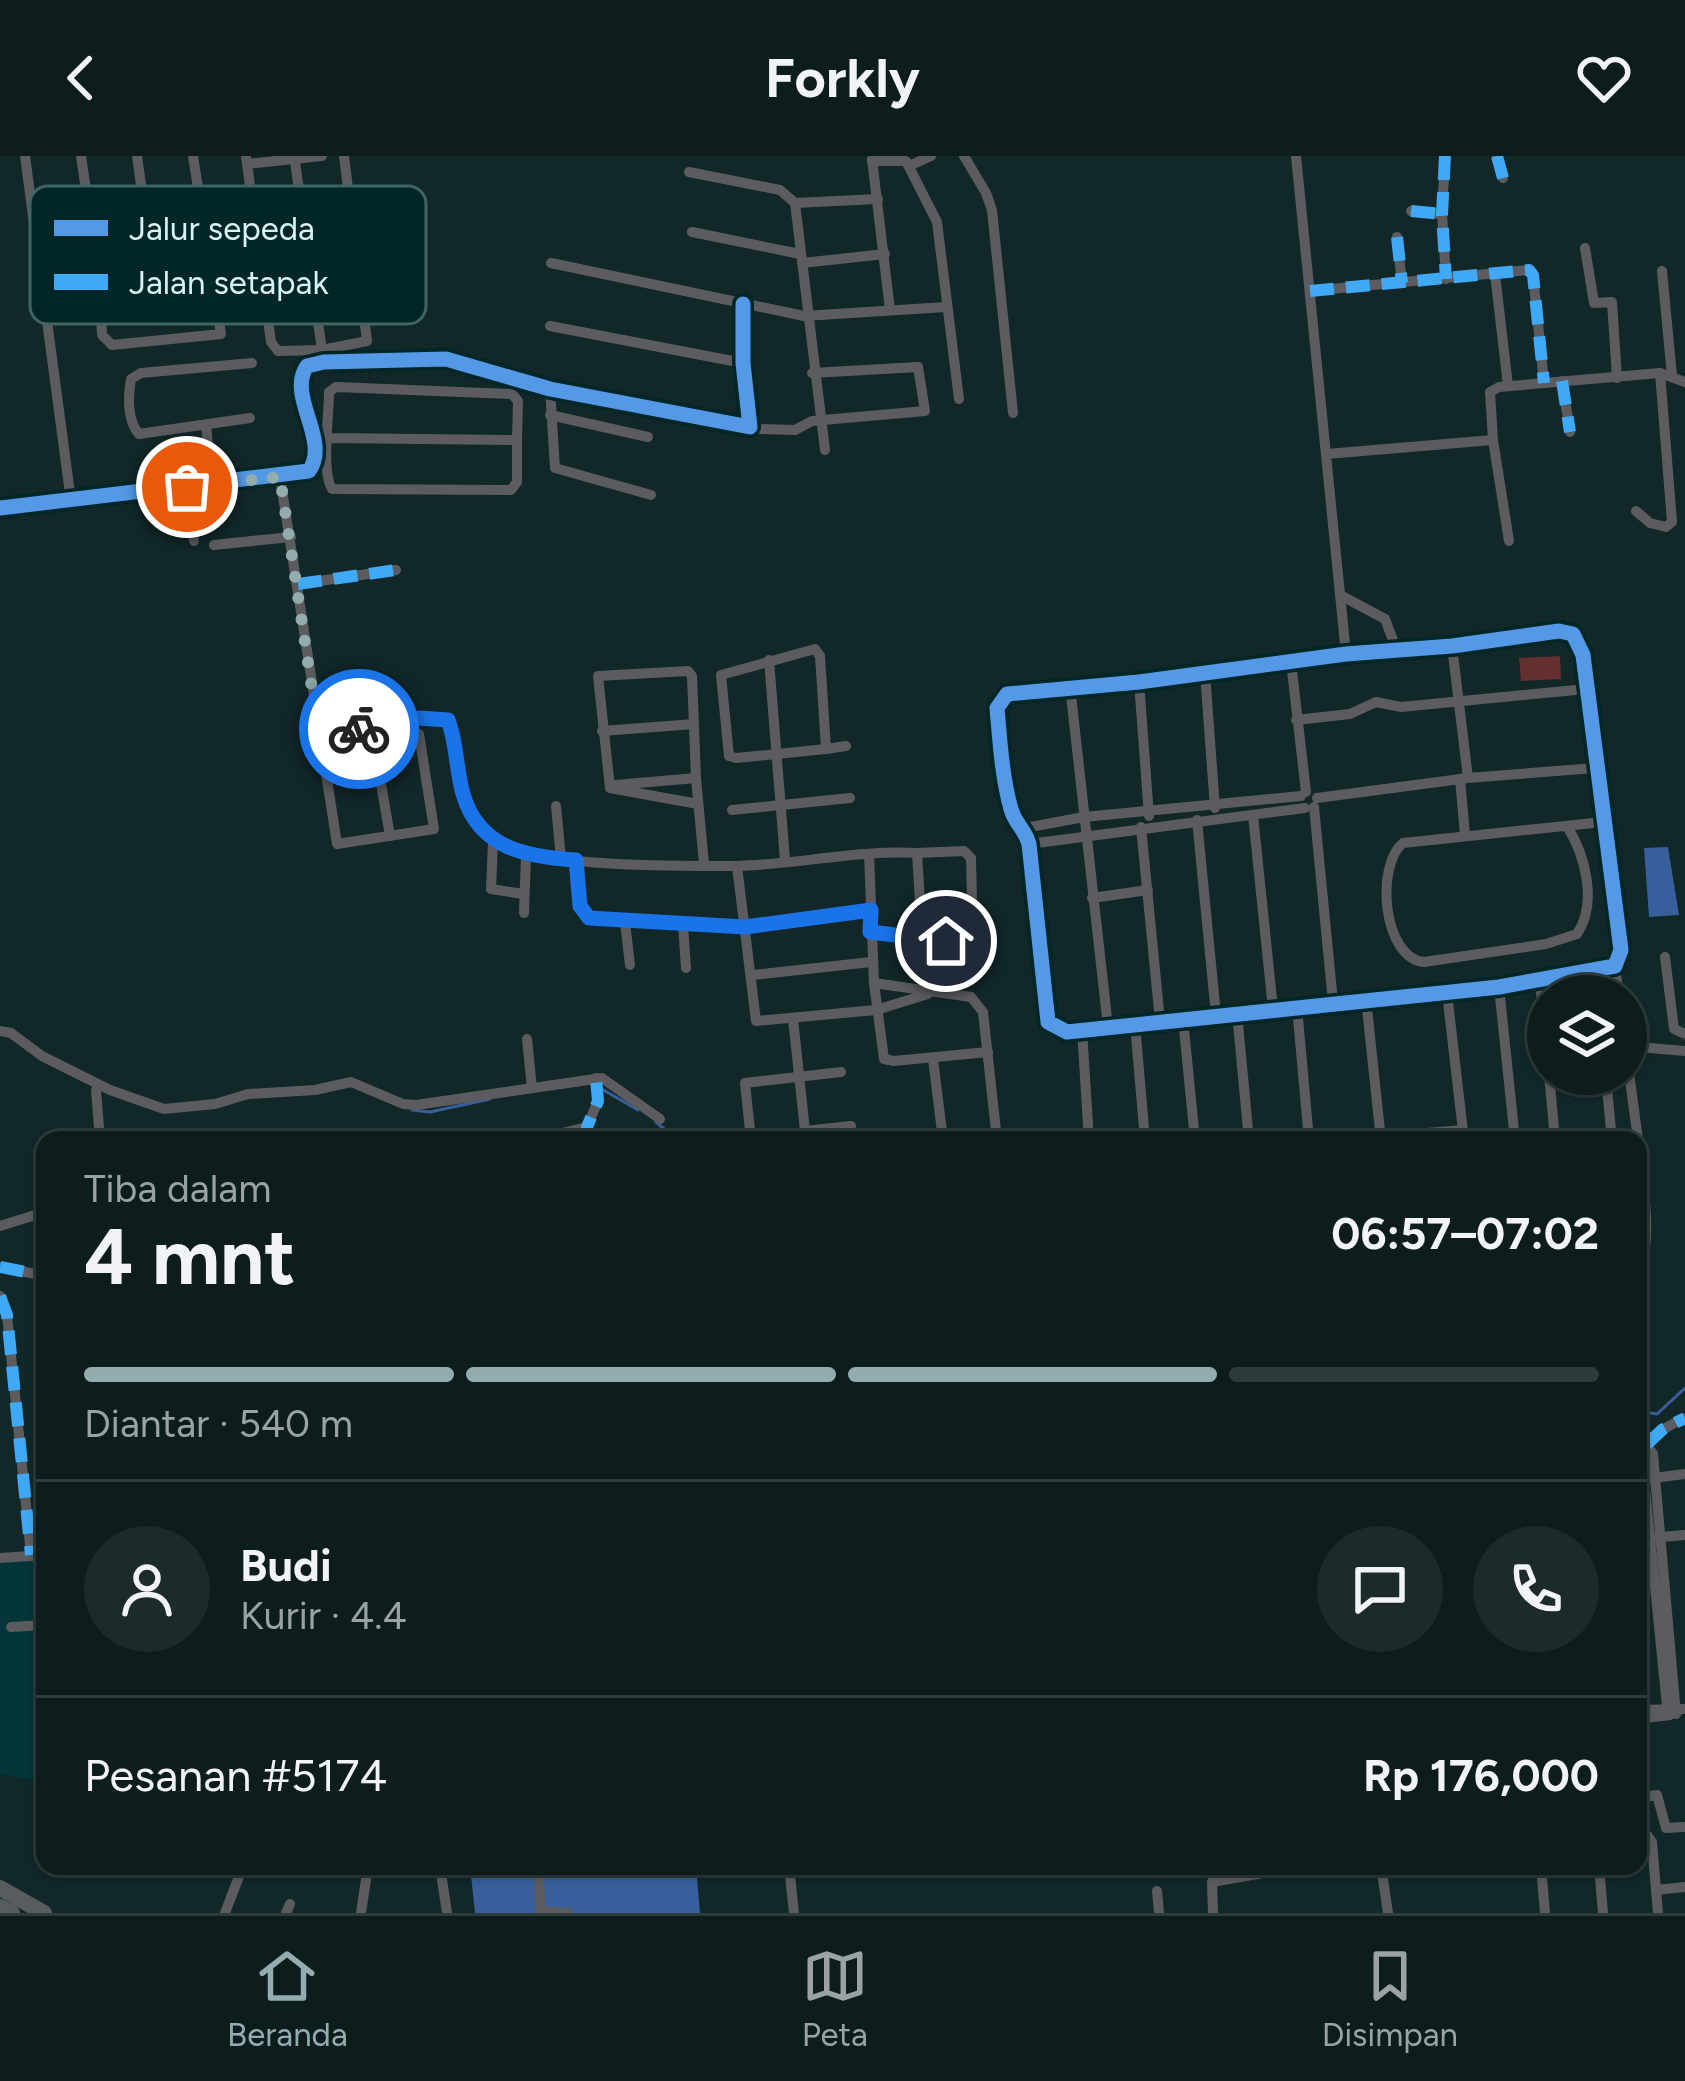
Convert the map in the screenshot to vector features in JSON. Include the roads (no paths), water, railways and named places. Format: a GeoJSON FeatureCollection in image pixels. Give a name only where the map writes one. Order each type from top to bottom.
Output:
{"type":"FeatureCollection","features":[{"type":"Feature","properties":{"kind":"main road"},"geometry":{"type":"LineString","coordinates":[[0,1888],[44,1913]]}},
{"type":"Feature","properties":{"kind":"main road"},"geometry":{"type":"LineString","coordinates":[[0,1907],[12,1913]]}},
{"type":"Feature","properties":{"kind":"street"},"geometry":{"type":"LineString","coordinates":[[25,156],[30,191]]}},
{"type":"Feature","properties":{"kind":"street"},"geometry":{"type":"LineString","coordinates":[[81,156],[85,186]]}},
{"type":"Feature","properties":{"kind":"street"},"geometry":{"type":"LineString","coordinates":[[137,156],[141,186]]}},
{"type":"Feature","properties":{"kind":"street"},"geometry":{"type":"LineString","coordinates":[[194,156],[198,186]]}},
{"type":"Feature","properties":{"kind":"street"},"geometry":{"type":"LineString","coordinates":[[247,160],[295,162],[322,156]]}},
{"type":"Feature","properties":{"kind":"street"},"geometry":{"type":"LineString","coordinates":[[344,156],[346,186]]}},
{"type":"Feature","properties":{"kind":"street"},"geometry":{"type":"LineString","coordinates":[[909,166],[931,156]]}},
{"type":"Feature","properties":{"kind":"street"},"geometry":{"type":"LineString","coordinates":[[964,156],[992,210],[1013,413]]}},
{"type":"Feature","properties":{"kind":"street"},"geometry":{"type":"LineString","coordinates":[[974,173],[976,156]]}},
{"type":"Feature","properties":{"kind":"street"},"geometry":{"type":"LineString","coordinates":[[1296,156],[1346,654]]}},
{"type":"Feature","properties":{"kind":"street"},"geometry":{"type":"LineString","coordinates":[[1445,156],[1446,279]]}},
{"type":"Feature","properties":{"kind":"street"},"geometry":{"type":"LineString","coordinates":[[1497,156],[1503,178]]}},
{"type":"Feature","properties":{"kind":"street"},"geometry":{"type":"LineString","coordinates":[[890,310],[872,159],[904,159],[937,222],[959,399]]}},
{"type":"Feature","properties":{"kind":"street"},"geometry":{"type":"LineString","coordinates":[[295,162],[298,186]]}},
{"type":"Feature","properties":{"kind":"street"},"geometry":{"type":"LineString","coordinates":[[689,172],[780,190],[795,203],[816,421],[825,450]]}},
{"type":"Feature","properties":{"kind":"street"},"geometry":{"type":"LineString","coordinates":[[795,203],[878,199]]}},
{"type":"Feature","properties":{"kind":"street"},"geometry":{"type":"LineString","coordinates":[[1411,211],[1442,214]]}},
{"type":"Feature","properties":{"kind":"street"},"geometry":{"type":"LineString","coordinates":[[692,232],[801,259],[885,254]]}},
{"type":"Feature","properties":{"kind":"street"},"geometry":{"type":"LineString","coordinates":[[1397,237],[1402,283]]}},
{"type":"Feature","properties":{"kind":"street"},"geometry":{"type":"LineString","coordinates":[[1585,248],[1594,303],[1612,302],[1617,378]]}},
{"type":"Feature","properties":{"kind":"street"},"geometry":{"type":"LineString","coordinates":[[551,263],[807,316],[946,307]]}},
{"type":"Feature","properties":{"kind":"street"},"geometry":{"type":"LineString","coordinates":[[1310,291],[1525,269],[1533,275],[1544,383]]}},
{"type":"Feature","properties":{"kind":"street"},"geometry":{"type":"LineString","coordinates":[[1636,511],[1657,526],[1672,522],[1662,271]]}},
{"type":"Feature","properties":{"kind":"street"},"geometry":{"type":"LineString","coordinates":[[1496,274],[1508,386]]}},
{"type":"Feature","properties":{"kind":"street"},"geometry":{"type":"LineString","coordinates":[[0,508],[280,477],[312,469],[314,438],[300,380],[302,370],[314,363],[434,357],[550,389],[750,427],[743,304]]}},
{"type":"Feature","properties":{"kind":"street"},"geometry":{"type":"LineString","coordinates":[[48,324],[71,501]]}},
{"type":"Feature","properties":{"kind":"street"},"geometry":{"type":"LineString","coordinates":[[101,324],[106,342],[221,334]]}},
{"type":"Feature","properties":{"kind":"street"},"geometry":{"type":"LineString","coordinates":[[219,324],[224,349]]}},
{"type":"Feature","properties":{"kind":"street"},"geometry":{"type":"LineString","coordinates":[[269,324],[272,348],[278,351],[364,344],[366,324]]}},
{"type":"Feature","properties":{"kind":"street"},"geometry":{"type":"LineString","coordinates":[[318,324],[322,350]]}},
{"type":"Feature","properties":{"kind":"street"},"geometry":{"type":"LineString","coordinates":[[550,326],[743,363]]}},
{"type":"Feature","properties":{"kind":"street"},"geometry":{"type":"LineString","coordinates":[[250,418],[136,432],[129,399],[131,379],[140,373],[252,363]]}},
{"type":"Feature","properties":{"kind":"street"},"geometry":{"type":"LineString","coordinates":[[758,429],[794,430],[816,421],[925,410],[921,370],[914,365],[811,373]]}},
{"type":"Feature","properties":{"kind":"street"},"geometry":{"type":"LineString","coordinates":[[1509,541],[1490,392],[1508,386],[1666,375],[1685,382]]}},
{"type":"Feature","properties":{"kind":"street"},"geometry":{"type":"LineString","coordinates":[[1562,381],[1570,432]]}},
{"type":"Feature","properties":{"kind":"street"},"geometry":{"type":"LineString","coordinates":[[336,387],[512,394],[518,401],[517,440],[518,482],[512,490],[332,489],[328,484],[329,392],[336,387]]}},
{"type":"Feature","properties":{"kind":"street"},"geometry":{"type":"LineString","coordinates":[[550,389],[558,471],[650,495]]}},
{"type":"Feature","properties":{"kind":"street"},"geometry":{"type":"LineString","coordinates":[[550,415],[648,437]]}},
{"type":"Feature","properties":{"kind":"street"},"geometry":{"type":"LineString","coordinates":[[206,425],[212,485]]}},
{"type":"Feature","properties":{"kind":"street"},"geometry":{"type":"LineString","coordinates":[[314,438],[517,440]]}},
{"type":"Feature","properties":{"kind":"street"},"geometry":{"type":"LineString","coordinates":[[1327,454],[1493,440]]}},
{"type":"Feature","properties":{"kind":"street"},"geometry":{"type":"LineString","coordinates":[[280,477],[335,842],[434,828],[419,734]]}},
{"type":"Feature","properties":{"kind":"street"},"geometry":{"type":"LineString","coordinates":[[187,487],[194,541]]}},
{"type":"Feature","properties":{"kind":"street"},"geometry":{"type":"LineString","coordinates":[[214,545],[291,537]]}},
{"type":"Feature","properties":{"kind":"street"},"geometry":{"type":"LineString","coordinates":[[298,584],[396,570]]}},
{"type":"Feature","properties":{"kind":"street"},"geometry":{"type":"LineString","coordinates":[[1340,596],[1385,619],[1396,651]]}},
{"type":"Feature","properties":{"kind":"street"},"geometry":{"type":"LineString","coordinates":[[1527,983],[1057,1030],[1046,1018],[1029,844],[1007,795],[997,708],[1007,694],[1566,632],[1581,646],[1621,950],[1616,975]]}},
{"type":"Feature","properties":{"kind":"street"},"geometry":{"type":"LineString","coordinates":[[1452,646],[1465,835]]}},
{"type":"Feature","properties":{"kind":"street"},"geometry":{"type":"LineString","coordinates":[[826,748],[818,651],[810,649],[727,671],[720,679],[729,756],[775,754],[846,746]]}},
{"type":"Feature","properties":{"kind":"street"},"geometry":{"type":"LineString","coordinates":[[769,660],[785,860]]}},
{"type":"Feature","properties":{"kind":"street"},"geometry":{"type":"LineString","coordinates":[[1291,662],[1333,1002]]}},
{"type":"Feature","properties":{"kind":"street"},"geometry":{"type":"LineString","coordinates":[[608,786],[597,678],[688,671],[704,865]]}},
{"type":"Feature","properties":{"kind":"street"},"geometry":{"type":"LineString","coordinates":[[1205,673],[1216,818]]}},
{"type":"Feature","properties":{"kind":"street"},"geometry":{"type":"LineString","coordinates":[[1139,682],[1148,890],[1160,1021]]}},
{"type":"Feature","properties":{"kind":"street"},"geometry":{"type":"LineString","coordinates":[[1070,686],[1108,1027]]}},
{"type":"Feature","properties":{"kind":"street"},"geometry":{"type":"LineString","coordinates":[[1297,721],[1350,714],[1376,702],[1401,707],[1586,689]]}},
{"type":"Feature","properties":{"kind":"street"},"geometry":{"type":"LineString","coordinates":[[319,735],[418,718],[448,720],[464,797],[493,841],[526,856],[737,866],[869,854],[964,851],[971,858],[973,944],[870,932]]}},
{"type":"Feature","properties":{"kind":"street"},"geometry":{"type":"LineString","coordinates":[[602,731],[694,724]]}},
{"type":"Feature","properties":{"kind":"street"},"geometry":{"type":"LineString","coordinates":[[374,743],[390,836]]}},
{"type":"Feature","properties":{"kind":"street"},"geometry":{"type":"LineString","coordinates":[[1029,844],[1253,815],[1309,801],[1464,778],[1595,768]]}},
{"type":"Feature","properties":{"kind":"street"},"geometry":{"type":"LineString","coordinates":[[608,786],[695,778]]}},
{"type":"Feature","properties":{"kind":"street"},"geometry":{"type":"LineString","coordinates":[[608,786],[698,804]]}},
{"type":"Feature","properties":{"kind":"street"},"geometry":{"type":"LineString","coordinates":[[731,810],[850,798]]}},
{"type":"Feature","properties":{"kind":"street"},"geometry":{"type":"LineString","coordinates":[[1025,829],[1148,810],[1309,801]]}},
{"type":"Feature","properties":{"kind":"street"},"geometry":{"type":"LineString","coordinates":[[556,806],[560,859]]}},
{"type":"Feature","properties":{"kind":"street"},"geometry":{"type":"LineString","coordinates":[[1253,815],[1273,1009]]}},
{"type":"Feature","properties":{"kind":"street"},"geometry":{"type":"LineString","coordinates":[[1197,820],[1216,1015]]}},
{"type":"Feature","properties":{"kind":"street"},"geometry":{"type":"LineString","coordinates":[[1567,826],[1580,847],[1587,889],[1585,917],[1577,934],[1546,944],[1415,962],[1399,949],[1390,920],[1387,881],[1390,860],[1403,843],[1603,822]]}},
{"type":"Feature","properties":{"kind":"street"},"geometry":{"type":"LineString","coordinates":[[493,841],[491,889],[523,894]]}},
{"type":"Feature","properties":{"kind":"street"},"geometry":{"type":"LineString","coordinates":[[917,853],[922,938]]}},
{"type":"Feature","properties":{"kind":"street"},"geometry":{"type":"LineString","coordinates":[[869,854],[871,962],[884,1059],[988,1052]]}},
{"type":"Feature","properties":{"kind":"street"},"geometry":{"type":"LineString","coordinates":[[524,913],[526,856]]}},
{"type":"Feature","properties":{"kind":"street"},"geometry":{"type":"LineString","coordinates":[[576,860],[583,913],[589,918],[745,927],[871,910]]}},
{"type":"Feature","properties":{"kind":"street"},"geometry":{"type":"LineString","coordinates":[[737,866],[756,1021],[875,1010],[930,994]]}},
{"type":"Feature","properties":{"kind":"street"},"geometry":{"type":"LineString","coordinates":[[1093,898],[1148,890]]}},
{"type":"Feature","properties":{"kind":"street"},"geometry":{"type":"LineString","coordinates":[[625,922],[630,964]]}},
{"type":"Feature","properties":{"kind":"street"},"geometry":{"type":"LineString","coordinates":[[683,925],[686,968]]}},
{"type":"Feature","properties":{"kind":"street"},"geometry":{"type":"LineString","coordinates":[[1665,957],[1674,1029],[1685,1034]]}},
{"type":"Feature","properties":{"kind":"street"},"geometry":{"type":"LineString","coordinates":[[753,975],[871,962]]}},
{"type":"Feature","properties":{"kind":"street"},"geometry":{"type":"LineString","coordinates":[[1570,975],[1615,966]]}},
{"type":"Feature","properties":{"kind":"street"},"geometry":{"type":"LineString","coordinates":[[874,983],[978,1001],[996,1131]]}},
{"type":"Feature","properties":{"kind":"street"},"geometry":{"type":"LineString","coordinates":[[1499,987],[1514,1131]]}},
{"type":"Feature","properties":{"kind":"street"},"geometry":{"type":"LineString","coordinates":[[1447,993],[1463,1131]]}},
{"type":"Feature","properties":{"kind":"street"},"geometry":{"type":"LineString","coordinates":[[1366,999],[1380,1131]]}},
{"type":"Feature","properties":{"kind":"street"},"geometry":{"type":"LineString","coordinates":[[1297,1006],[1308,1131]]}},
{"type":"Feature","properties":{"kind":"street"},"geometry":{"type":"LineString","coordinates":[[1237,1013],[1248,1131]]}},
{"type":"Feature","properties":{"kind":"street"},"geometry":{"type":"LineString","coordinates":[[793,1018],[804,1131]]}},
{"type":"Feature","properties":{"kind":"street"},"geometry":{"type":"LineString","coordinates":[[1184,1019],[1195,1131]]}},
{"type":"Feature","properties":{"kind":"street"},"geometry":{"type":"LineString","coordinates":[[1135,1024],[1144,1131]]}},
{"type":"Feature","properties":{"kind":"street"},"geometry":{"type":"LineString","coordinates":[[1082,1030],[1088,1131]]}},
{"type":"Feature","properties":{"kind":"street"},"geometry":{"type":"LineString","coordinates":[[0,1031],[110,1090],[164,1109],[351,1082],[416,1105],[596,1080],[622,1090],[660,1119]]}},
{"type":"Feature","properties":{"kind":"street"},"geometry":{"type":"LineString","coordinates":[[527,1039],[532,1088]]}},
{"type":"Feature","properties":{"kind":"street"},"geometry":{"type":"LineString","coordinates":[[1647,1049],[1685,1051]]}},
{"type":"Feature","properties":{"kind":"street"},"geometry":{"type":"LineString","coordinates":[[933,1059],[942,1131]]}},
{"type":"Feature","properties":{"kind":"street"},"geometry":{"type":"LineString","coordinates":[[751,1131],[746,1083],[841,1072]]}},
{"type":"Feature","properties":{"kind":"street"},"geometry":{"type":"LineString","coordinates":[[590,1131],[598,1101],[596,1080]]}},
{"type":"Feature","properties":{"kind":"street"},"geometry":{"type":"LineString","coordinates":[[97,1090],[99,1131]]}},
{"type":"Feature","properties":{"kind":"street"},"geometry":{"type":"LineString","coordinates":[[1551,1095],[1554,1131]]}},
{"type":"Feature","properties":{"kind":"street"},"geometry":{"type":"LineString","coordinates":[[1608,1095],[1611,1131]]}},
{"type":"Feature","properties":{"kind":"street"},"geometry":{"type":"LineString","coordinates":[[1632,1095],[1637,1131]]}},
{"type":"Feature","properties":{"kind":"street"},"geometry":{"type":"LineString","coordinates":[[828,1131],[851,1126]]}},
{"type":"Feature","properties":{"kind":"street"},"geometry":{"type":"LineString","coordinates":[[0,1226],[36,1215]]}},
{"type":"Feature","properties":{"kind":"street"},"geometry":{"type":"LineString","coordinates":[[0,1267],[36,1274]]}},
{"type":"Feature","properties":{"kind":"street"},"geometry":{"type":"LineString","coordinates":[[0,1296],[8,1315],[36,1539]]}},
{"type":"Feature","properties":{"kind":"street"},"geometry":{"type":"LineString","coordinates":[[1647,1474],[1653,1454],[1647,1444],[1685,1418]]}},
{"type":"Feature","properties":{"kind":"street"},"geometry":{"type":"LineString","coordinates":[[1647,1480],[1685,1474]]}},
{"type":"Feature","properties":{"kind":"street"},"geometry":{"type":"LineString","coordinates":[[1647,1488],[1649,1538],[1673,1655],[1676,1711]]}},
{"type":"Feature","properties":{"kind":"street"},"geometry":{"type":"LineString","coordinates":[[1649,1538],[1685,1535]]}},
{"type":"Feature","properties":{"kind":"street"},"geometry":{"type":"LineString","coordinates":[[0,1558],[36,1555]]}},
{"type":"Feature","properties":{"kind":"street"},"geometry":{"type":"LineString","coordinates":[[11,1627],[36,1626]]}},
{"type":"Feature","properties":{"kind":"street"},"geometry":{"type":"LineString","coordinates":[[1647,1797],[1657,1795],[1666,1828],[1685,1828]]}},
{"type":"Feature","properties":{"kind":"street"},"geometry":{"type":"LineString","coordinates":[[1647,1837],[1651,1838],[1658,1913]]}},
{"type":"Feature","properties":{"kind":"street"},"geometry":{"type":"LineString","coordinates":[[225,1913],[240,1875]]}},
{"type":"Feature","properties":{"kind":"street"},"geometry":{"type":"LineString","coordinates":[[361,1913],[367,1875]]}},
{"type":"Feature","properties":{"kind":"street"},"geometry":{"type":"LineString","coordinates":[[441,1875],[447,1913]]}},
{"type":"Feature","properties":{"kind":"street"},"geometry":{"type":"LineString","coordinates":[[539,1875],[541,1912],[568,1913]]}},
{"type":"Feature","properties":{"kind":"street"},"geometry":{"type":"LineString","coordinates":[[790,1875],[794,1913]]}},
{"type":"Feature","properties":{"kind":"street"},"geometry":{"type":"LineString","coordinates":[[1213,1913],[1212,1882],[1252,1875]]}},
{"type":"Feature","properties":{"kind":"street"},"geometry":{"type":"LineString","coordinates":[[1383,1875],[1388,1913]]}},
{"type":"Feature","properties":{"kind":"street"},"geometry":{"type":"LineString","coordinates":[[1542,1875],[1545,1913]]}},
{"type":"Feature","properties":{"kind":"street"},"geometry":{"type":"LineString","coordinates":[[1600,1875],[1603,1913]]}},
{"type":"Feature","properties":{"kind":"street"},"geometry":{"type":"LineString","coordinates":[[1656,1890],[1685,1887]]}},
{"type":"Feature","properties":{"kind":"street"},"geometry":{"type":"LineString","coordinates":[[1157,1891],[1159,1913]]}},
{"type":"Feature","properties":{"kind":"water"},"geometry":{"type":"Polygon","coordinates":[[[1668,847],[1679,915],[1649,917],[1644,848],[1668,847]]]}},
{"type":"Feature","properties":{"kind":"water"},"geometry":{"type":"Polygon","coordinates":[[[471,1875],[697,1875],[700,1913],[475,1913],[471,1875]]]}},
{"type":"Feature","properties":{"kind":"waterway"},"geometry":{"type":"LineString","coordinates":[[600,1088],[638,1110]]}},
{"type":"Feature","properties":{"kind":"waterway"},"geometry":{"type":"LineString","coordinates":[[412,1110],[430,1112],[490,1099]]}},
{"type":"Feature","properties":{"kind":"waterway"},"geometry":{"type":"LineString","coordinates":[[656,1122],[666,1131]]}},
{"type":"Feature","properties":{"kind":"waterway"},"geometry":{"type":"LineString","coordinates":[[1647,1412],[1657,1414],[1685,1388]]}}]}
